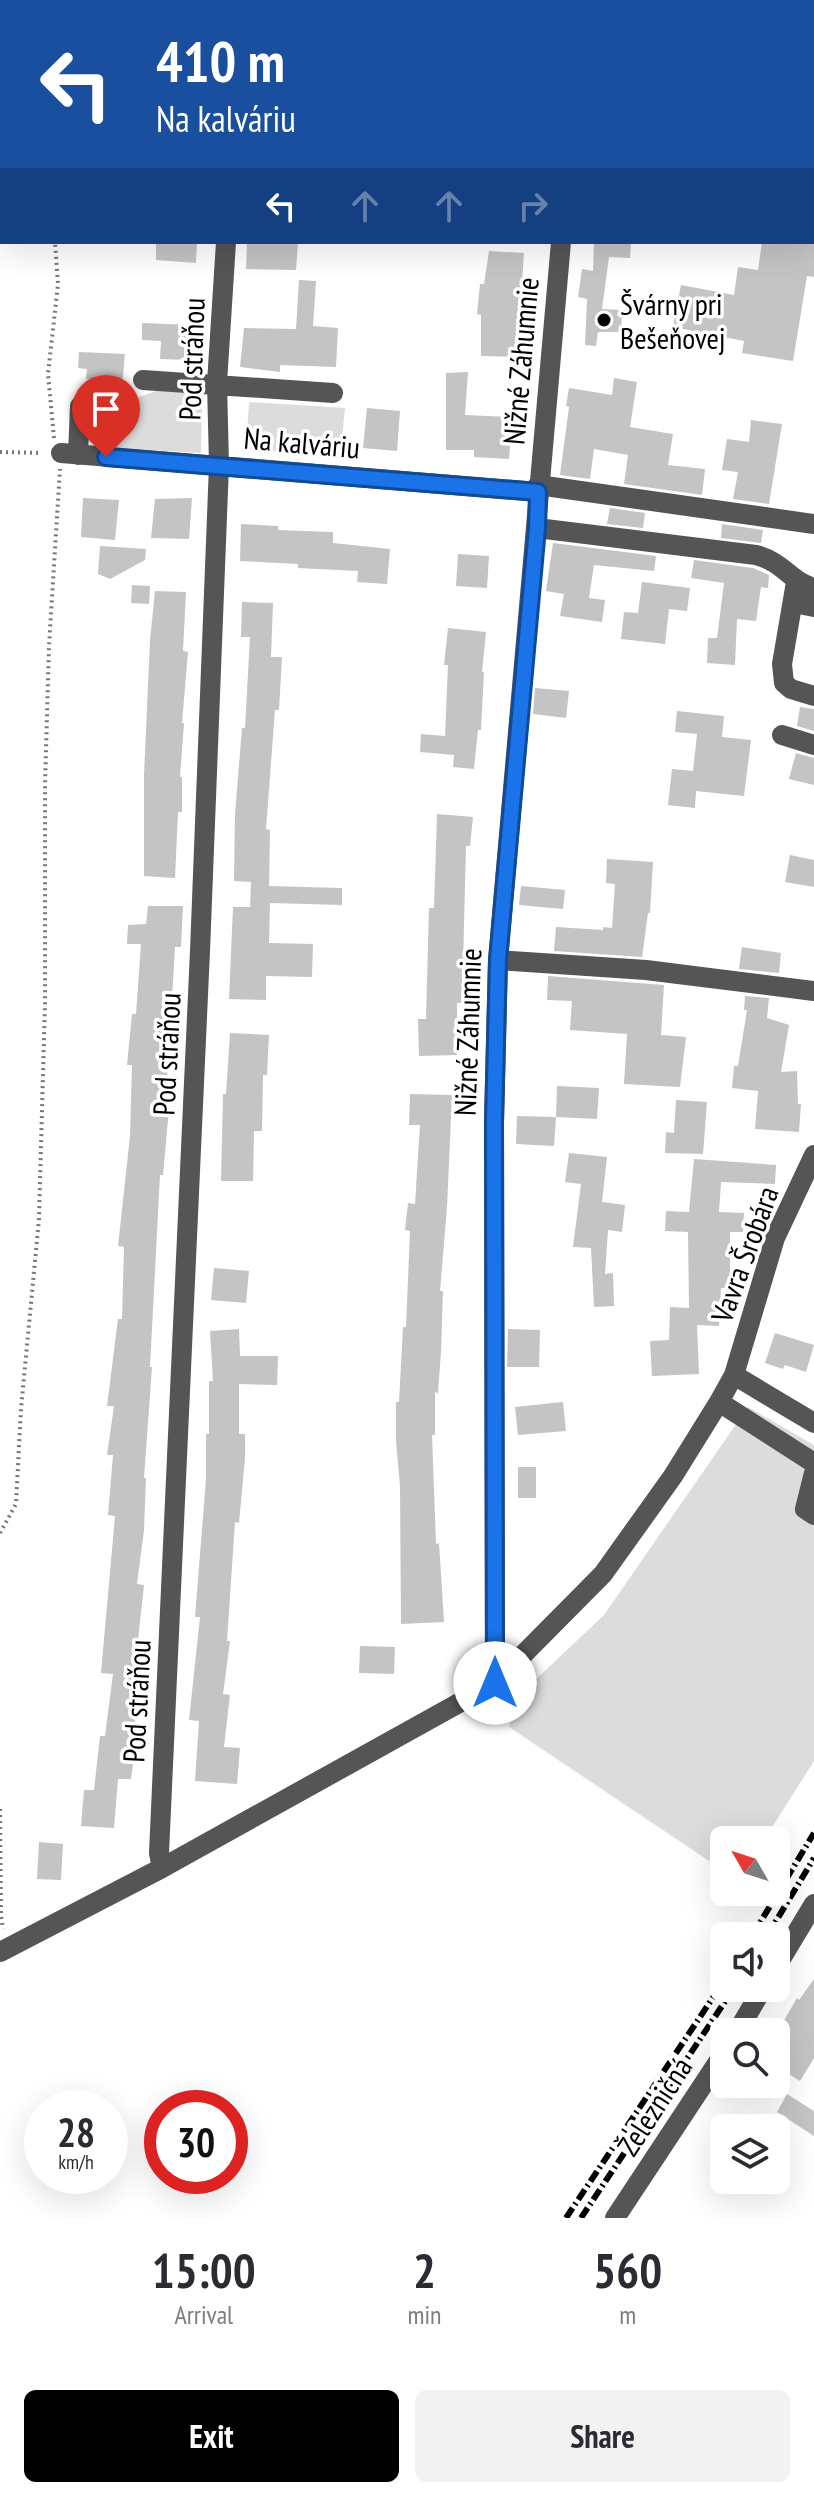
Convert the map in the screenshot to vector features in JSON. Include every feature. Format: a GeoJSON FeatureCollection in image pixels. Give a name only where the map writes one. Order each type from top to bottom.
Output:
{"type":"FeatureCollection","features":[{"type":"Feature","properties":{"kind":"street","name":"Pod stráňou"},"geometry":{"type":"LineString","coordinates":[[162,1868],[160,1837],[200,966],[219,465],[217,383],[226,244]]}},
{"type":"Feature","properties":{"kind":"street","name":"Nižné Záhumnie"},"geometry":{"type":"LineString","coordinates":[[495,1683],[494,1122],[498,960],[561,244]]}},
{"type":"Feature","properties":{"kind":"street"},"geometry":{"type":"LineString","coordinates":[[143,380],[333,393]]}},
{"type":"Feature","properties":{"kind":"street"},"geometry":{"type":"LineString","coordinates":[[70,454],[80,406]]}},
{"type":"Feature","properties":{"kind":"street","name":"Na kalváriu"},"geometry":{"type":"LineString","coordinates":[[70,454],[538,489],[814,524]]}},
{"type":"Feature","properties":{"kind":"street"},"geometry":{"type":"LineString","coordinates":[[537,528],[756,555],[773,560],[805,585],[804,605],[782,664],[784,683],[791,689],[814,696]]}},
{"type":"Feature","properties":{"kind":"street"},"geometry":{"type":"LineString","coordinates":[[782,735],[814,745]]}},
{"type":"Feature","properties":{"kind":"street"},"geometry":{"type":"LineString","coordinates":[[498,960],[646,970],[814,991]]}},
{"type":"Feature","properties":{"kind":"street","name":"Vavra Šrobára"},"geometry":{"type":"LineString","coordinates":[[3,1949],[162,1868],[495,1683],[603,1574],[673,1476],[719,1402],[734,1375],[775,1238],[814,1155]]}},
{"type":"Feature","properties":{"kind":"street"},"geometry":{"type":"LineString","coordinates":[[734,1375],[814,1423]]}},
{"type":"Feature","properties":{"kind":"street"},"geometry":{"type":"LineString","coordinates":[[719,1402],[814,1463]]}},
{"type":"Feature","properties":{"kind":"street"},"geometry":{"type":"LineString","coordinates":[[814,1473],[805,1509],[814,1515]]}},
{"type":"Feature","properties":{"kind":"street"},"geometry":{"type":"LineString","coordinates":[[790,1944],[814,1904]]}},
{"type":"Feature","properties":{"kind":"street","name":"Železničná"},"geometry":{"type":"LineString","coordinates":[[615,2218],[710,2074]]}},
{"type":"Feature","properties":{"kind":"street","name":"Železničná"},"geometry":{"type":"LineString","coordinates":[[600,2218],[633,2192]]}},
{"type":"Feature","properties":{"kind":"path"},"geometry":{"type":"LineString","coordinates":[[55,244],[58,284],[48,374],[53,437],[70,454]]}},
{"type":"Feature","properties":{"kind":"path"},"geometry":{"type":"LineString","coordinates":[[0,452],[70,454]]}},
{"type":"Feature","properties":{"kind":"path"},"geometry":{"type":"LineString","coordinates":[[0,1533],[16,1504],[21,1409],[39,1219],[49,646],[70,454]]}},
{"type":"Feature","properties":{"kind":"path"},"geometry":{"type":"LineString","coordinates":[[0,1809],[3,1949]]}},
{"type":"Feature","properties":{"kind":"shaded area"},"geometry":{"type":"Polygon","coordinates":[[[156,391],[202,392],[201,453],[99,447],[100,396],[139,397],[156,391]]]}},
{"type":"Feature","properties":{"kind":"shaded area"},"geometry":{"type":"Polygon","coordinates":[[[249,402],[345,408],[340,457],[246,449],[249,402]]]}},
{"type":"Feature","properties":{"kind":"shaded area"},"geometry":{"type":"Polygon","coordinates":[[[748,1407],[814,1445],[814,1761],[773,1826],[710,1826],[710,1862],[509,1727],[516,1698],[604,1615],[748,1407]]]}},
{"type":"Feature","properties":{"kind":"building"},"geometry":{"type":"Polygon","coordinates":[[[156,244],[197,244],[196,263],[156,260],[156,244]]]}},
{"type":"Feature","properties":{"kind":"building"},"geometry":{"type":"Polygon","coordinates":[[[247,244],[298,244],[296,270],[246,269],[247,244]]]}},
{"type":"Feature","properties":{"kind":"building"},"geometry":{"type":"Polygon","coordinates":[[[594,244],[631,244],[630,258],[609,257],[602,309],[622,310],[621,332],[598,332],[596,346],[585,345],[587,299],[578,297],[582,269],[593,271],[594,244]]]}},
{"type":"Feature","properties":{"kind":"building"},"geometry":{"type":"Polygon","coordinates":[[[762,244],[814,244],[814,277],[807,276],[793,361],[742,353],[744,341],[673,327],[681,285],[734,295],[738,267],[758,270],[762,244]]]}},
{"type":"Feature","properties":{"kind":"building"},"geometry":{"type":"Polygon","coordinates":[[[489,251],[524,253],[517,357],[481,356],[481,315],[477,314],[480,284],[484,284],[489,251]]]}},
{"type":"Feature","properties":{"kind":"building"},"geometry":{"type":"Polygon","coordinates":[[[299,280],[316,281],[313,326],[338,328],[336,367],[280,365],[280,372],[240,367],[244,328],[296,329],[299,280]]]}},
{"type":"Feature","properties":{"kind":"building"},"geometry":{"type":"Polygon","coordinates":[[[142,323],[191,325],[190,360],[160,359],[161,341],[142,340],[142,323]]]}},
{"type":"Feature","properties":{"kind":"building"},"geometry":{"type":"Polygon","coordinates":[[[79,352],[125,354],[122,387],[90,385],[91,380],[86,379],[87,369],[78,368],[79,352]]]}},
{"type":"Feature","properties":{"kind":"building"},"geometry":{"type":"Polygon","coordinates":[[[468,372],[465,415],[512,417],[509,459],[474,457],[474,450],[446,450],[446,373],[468,372]]]}},
{"type":"Feature","properties":{"kind":"building"},"geometry":{"type":"Polygon","coordinates":[[[614,378],[637,382],[630,427],[673,434],[668,465],[705,469],[702,495],[624,484],[628,455],[594,449],[590,479],[560,475],[569,388],[612,395],[614,378]]]}},
{"type":"Feature","properties":{"kind":"building"},"geometry":{"type":"Polygon","coordinates":[[[367,408],[400,411],[397,451],[363,448],[367,408]]]}},
{"type":"Feature","properties":{"kind":"building"},"geometry":{"type":"Polygon","coordinates":[[[751,420],[782,424],[769,504],[733,499],[738,472],[722,470],[727,439],[749,442],[751,420]]]}},
{"type":"Feature","properties":{"kind":"building"},"geometry":{"type":"Polygon","coordinates":[[[83,498],[119,500],[115,540],[81,537],[83,498]]]}},
{"type":"Feature","properties":{"kind":"building"},"geometry":{"type":"Polygon","coordinates":[[[192,498],[189,539],[151,538],[155,499],[192,498]]]}},
{"type":"Feature","properties":{"kind":"building"},"geometry":{"type":"Polygon","coordinates":[[[610,508],[645,513],[643,528],[607,524],[610,508]]]}},
{"type":"Feature","properties":{"kind":"building"},"geometry":{"type":"Polygon","coordinates":[[[241,524],[278,526],[278,530],[333,532],[333,543],[390,549],[387,584],[357,582],[358,571],[240,561],[241,524]]]}},
{"type":"Feature","properties":{"kind":"building"},"geometry":{"type":"Polygon","coordinates":[[[722,524],[763,530],[761,543],[721,538],[722,524]]]}},
{"type":"Feature","properties":{"kind":"building"},"geometry":{"type":"Polygon","coordinates":[[[553,543],[656,556],[654,571],[594,565],[589,598],[605,600],[602,622],[560,616],[564,594],[546,591],[553,543]]]}},
{"type":"Feature","properties":{"kind":"building"},"geometry":{"type":"Polygon","coordinates":[[[100,546],[146,549],[145,560],[110,579],[98,574],[100,546]]]}},
{"type":"Feature","properties":{"kind":"building"},"geometry":{"type":"Polygon","coordinates":[[[458,554],[489,556],[487,588],[456,586],[458,554]]]}},
{"type":"Feature","properties":{"kind":"building"},"geometry":{"type":"Polygon","coordinates":[[[694,560],[753,568],[769,575],[768,588],[761,587],[756,621],[737,619],[735,665],[707,663],[708,638],[717,638],[724,583],[691,578],[694,560]]]}},
{"type":"Feature","properties":{"kind":"building"},"geometry":{"type":"Polygon","coordinates":[[[642,582],[690,588],[687,611],[669,609],[665,644],[621,639],[624,612],[638,613],[642,582]]]}},
{"type":"Feature","properties":{"kind":"building"},"geometry":{"type":"Polygon","coordinates":[[[132,585],[150,586],[149,604],[131,603],[132,585]]]}},
{"type":"Feature","properties":{"kind":"building"},"geometry":{"type":"Polygon","coordinates":[[[155,591],[186,592],[183,651],[188,652],[182,723],[182,812],[178,812],[175,878],[144,876],[144,776],[155,591]]]}},
{"type":"Feature","properties":{"kind":"building"},"geometry":{"type":"Polygon","coordinates":[[[242,602],[273,603],[271,657],[282,657],[266,829],[270,830],[269,886],[342,888],[342,905],[270,903],[269,943],[313,944],[312,977],[266,976],[266,1000],[229,999],[233,907],[250,907],[251,882],[234,881],[235,814],[242,728],[245,728],[250,637],[241,637],[242,602]]]}},
{"type":"Feature","properties":{"kind":"building"},"geometry":{"type":"Polygon","coordinates":[[[448,628],[486,632],[481,730],[478,730],[474,769],[453,767],[454,755],[420,752],[421,734],[445,736],[448,665],[444,665],[448,628]]]}},
{"type":"Feature","properties":{"kind":"building"},"geometry":{"type":"Polygon","coordinates":[[[535,688],[569,691],[566,718],[533,714],[535,688]]]}},
{"type":"Feature","properties":{"kind":"building"},"geometry":{"type":"Polygon","coordinates":[[[800,707],[814,709],[814,731],[797,726],[800,707]]]}},
{"type":"Feature","properties":{"kind":"building"},"geometry":{"type":"Polygon","coordinates":[[[677,711],[724,716],[722,737],[751,740],[744,796],[696,791],[695,808],[668,805],[672,769],[693,771],[697,734],[675,732],[677,711]]]}},
{"type":"Feature","properties":{"kind":"building"},"geometry":{"type":"Polygon","coordinates":[[[796,753],[814,758],[814,785],[789,779],[796,753]]]}},
{"type":"Feature","properties":{"kind":"building"},"geometry":{"type":"Polygon","coordinates":[[[437,814],[473,817],[470,846],[466,846],[462,1003],[457,1003],[457,1055],[419,1056],[418,1019],[426,1019],[429,908],[434,908],[437,814]]]}},
{"type":"Feature","properties":{"kind":"building"},"geometry":{"type":"Polygon","coordinates":[[[790,855],[814,860],[814,887],[785,882],[790,855]]]}},
{"type":"Feature","properties":{"kind":"building"},"geometry":{"type":"Polygon","coordinates":[[[607,859],[653,862],[650,913],[642,957],[554,951],[556,927],[612,928],[615,884],[606,883],[607,859]]]}},
{"type":"Feature","properties":{"kind":"building"},"geometry":{"type":"Polygon","coordinates":[[[521,886],[565,890],[563,909],[519,905],[521,886]]]}},
{"type":"Feature","properties":{"kind":"building"},"geometry":{"type":"Polygon","coordinates":[[[148,906],[183,906],[181,947],[175,947],[173,1017],[166,1086],[171,1087],[163,1175],[160,1175],[144,1530],[137,1584],[144,1585],[133,1686],[137,1686],[136,1739],[131,1779],[118,1779],[114,1828],[81,1826],[84,1790],[94,1790],[100,1736],[105,1736],[113,1674],[101,1673],[115,1516],[108,1515],[113,1455],[107,1455],[114,1406],[107,1406],[118,1319],[122,1319],[124,1247],[118,1246],[130,1136],[132,1065],[127,1065],[132,1014],[136,1014],[141,944],[127,944],[128,925],[146,924],[148,906]]]}},
{"type":"Feature","properties":{"kind":"building"},"geometry":{"type":"Polygon","coordinates":[[[742,947],[781,953],[779,973],[739,969],[742,947]]]}},
{"type":"Feature","properties":{"kind":"building"},"geometry":{"type":"Polygon","coordinates":[[[548,976],[664,985],[661,1035],[686,1037],[680,1087],[624,1084],[627,1034],[570,1030],[572,1001],[547,1000],[548,976]]]}},
{"type":"Feature","properties":{"kind":"building"},"geometry":{"type":"Polygon","coordinates":[[[745,996],[769,998],[767,1018],[789,1025],[781,1072],[797,1071],[798,1104],[801,1104],[799,1132],[755,1129],[758,1091],[732,1088],[747,1010],[744,1010],[745,996]]]}},
{"type":"Feature","properties":{"kind":"building"},"geometry":{"type":"Polygon","coordinates":[[[230,1033],[269,1035],[267,1075],[263,1075],[262,1131],[254,1131],[253,1181],[221,1181],[223,1094],[226,1094],[230,1033]]]}},
{"type":"Feature","properties":{"kind":"building"},"geometry":{"type":"Polygon","coordinates":[[[557,1086],[599,1088],[597,1119],[556,1117],[557,1086]]]}},
{"type":"Feature","properties":{"kind":"building"},"geometry":{"type":"Polygon","coordinates":[[[410,1094],[452,1095],[440,1291],[443,1291],[441,1351],[438,1393],[435,1392],[435,1435],[432,1435],[436,1544],[439,1543],[444,1622],[401,1624],[396,1402],[399,1402],[403,1327],[406,1327],[410,1231],[405,1230],[408,1203],[415,1204],[420,1125],[409,1125],[410,1094]]]}},
{"type":"Feature","properties":{"kind":"building"},"geometry":{"type":"Polygon","coordinates":[[[676,1100],[707,1102],[703,1154],[665,1153],[666,1132],[674,1133],[676,1100]]]}},
{"type":"Feature","properties":{"kind":"building"},"geometry":{"type":"Polygon","coordinates":[[[517,1116],[556,1117],[554,1146],[516,1144],[517,1116]]]}},
{"type":"Feature","properties":{"kind":"building"},"geometry":{"type":"Polygon","coordinates":[[[569,1153],[607,1157],[602,1202],[625,1205],[622,1232],[608,1230],[605,1274],[613,1273],[614,1306],[594,1307],[591,1248],[573,1247],[581,1184],[565,1182],[569,1153]]]}},
{"type":"Feature","properties":{"kind":"building"},"geometry":{"type":"Polygon","coordinates":[[[694,1159],[776,1165],[775,1184],[721,1182],[719,1212],[744,1213],[743,1232],[730,1232],[730,1288],[721,1288],[719,1326],[697,1325],[699,1374],[652,1376],[650,1341],[669,1340],[670,1307],[689,1308],[688,1232],[665,1231],[666,1211],[689,1212],[694,1159]]]}},
{"type":"Feature","properties":{"kind":"building"},"geometry":{"type":"Polygon","coordinates":[[[214,1268],[249,1271],[246,1303],[211,1300],[214,1268]]]}},
{"type":"Feature","properties":{"kind":"building"},"geometry":{"type":"Polygon","coordinates":[[[239,1329],[240,1356],[278,1356],[277,1385],[239,1384],[239,1434],[245,1434],[245,1458],[239,1523],[235,1522],[227,1641],[230,1641],[223,1694],[230,1695],[224,1747],[240,1748],[237,1784],[195,1781],[199,1721],[189,1720],[200,1617],[195,1617],[206,1479],[206,1434],[209,1434],[209,1381],[213,1381],[210,1331],[239,1329]]]}},
{"type":"Feature","properties":{"kind":"building"},"geometry":{"type":"Polygon","coordinates":[[[508,1329],[540,1330],[539,1367],[507,1367],[508,1329]]]}},
{"type":"Feature","properties":{"kind":"building"},"geometry":{"type":"Polygon","coordinates":[[[775,1333],[814,1345],[806,1372],[765,1363],[775,1333]]]}},
{"type":"Feature","properties":{"kind":"building"},"geometry":{"type":"Polygon","coordinates":[[[563,1402],[566,1431],[518,1435],[515,1407],[563,1402]]]}},
{"type":"Feature","properties":{"kind":"building"},"geometry":{"type":"Polygon","coordinates":[[[518,1467],[536,1467],[536,1498],[518,1498],[518,1467]]]}},
{"type":"Feature","properties":{"kind":"building"},"geometry":{"type":"Polygon","coordinates":[[[360,1646],[395,1647],[394,1674],[359,1673],[360,1646]]]}},
{"type":"Feature","properties":{"kind":"building"},"geometry":{"type":"Polygon","coordinates":[[[39,1842],[63,1844],[61,1880],[37,1879],[39,1842]]]}},
{"type":"Feature","properties":{"kind":"building"},"geometry":{"type":"Polygon","coordinates":[[[814,1979],[814,2058],[800,2081],[790,2075],[790,2018],[785,2018],[797,1998],[799,2000],[814,1979]]]}},
{"type":"Feature","properties":{"kind":"building"},"geometry":{"type":"Polygon","coordinates":[[[790,2096],[814,2111],[814,2136],[790,2120],[790,2114],[777,2112],[785,2098],[790,2096]]]}},
{"type":"Feature","properties":{"kind":"railway"},"geometry":{"type":"LineString","coordinates":[[760,1922],[814,1833]]}},
{"type":"Feature","properties":{"kind":"railway"},"geometry":{"type":"LineString","coordinates":[[775,1922],[814,1858]]}},
{"type":"Feature","properties":{"kind":"railway"},"geometry":{"type":"LineString","coordinates":[[566,2218],[710,2002]]}},
{"type":"Feature","properties":{"kind":"railway"},"geometry":{"type":"LineString","coordinates":[[581,2218],[725,2002]]}},
{"type":"Feature","properties":{"kind":"place","name":"Švárny pri Bešeňovej"},"geometry":{"type":"Point","coordinates":[604,320]}},
{"type":"Feature","properties":{"kind":"route"},"geometry":{"type":"LineString","coordinates":[[106,457],[538,492],[498,960],[494,1122],[495,1683]]}}]}
